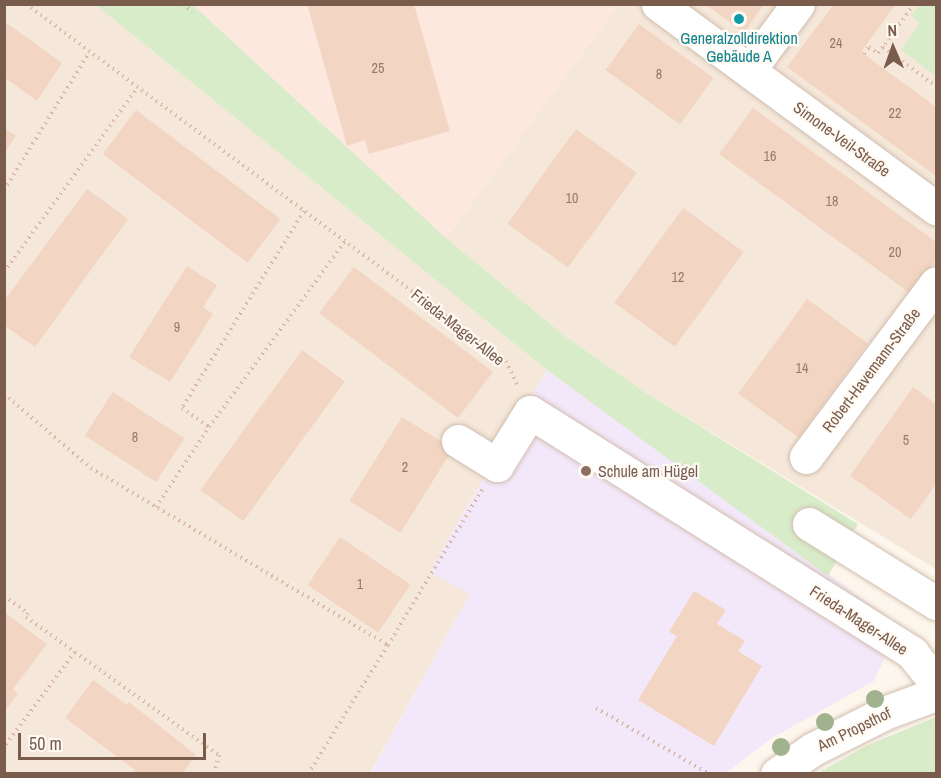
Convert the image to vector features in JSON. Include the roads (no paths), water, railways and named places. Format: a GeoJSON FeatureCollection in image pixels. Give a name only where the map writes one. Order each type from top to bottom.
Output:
{"type":"FeatureCollection","features":[{"type":"Feature","properties":{"kind":"street","name":"Simone-Veil-Straße"},"geometry":{"type":"LineString","coordinates":[[658,4],[936,208]]}},
{"type":"Feature","properties":{"kind":"street"},"geometry":{"type":"LineString","coordinates":[[749,70],[798,4]]}},
{"type":"Feature","properties":{"kind":"street","name":"Robert-Havemann-Straße"},"geometry":{"type":"LineString","coordinates":[[806,457],[936,283]]}},
{"type":"Feature","properties":{"kind":"street","name":"Frieda-Mager-Allee"},"geometry":{"type":"LineString","coordinates":[[458,441],[497,465],[530,412],[912,653],[936,683]]}},
{"type":"Feature","properties":{"kind":"street"},"geometry":{"type":"LineString","coordinates":[[809,524],[936,603]]}},
{"type":"Feature","properties":{"kind":"street","name":"Am Propsthof"},"geometry":{"type":"LineString","coordinates":[[777,774],[813,749],[887,712],[936,694]]}},
{"type":"Feature","properties":{"kind":"place","name":"Generalzolldirektion Gebäude A"},"geometry":{"type":"Point","coordinates":[739,19]}},
{"type":"Feature","properties":{"kind":"place","name":"Schule am Hügel"},"geometry":{"type":"Point","coordinates":[586,471]}}]}
